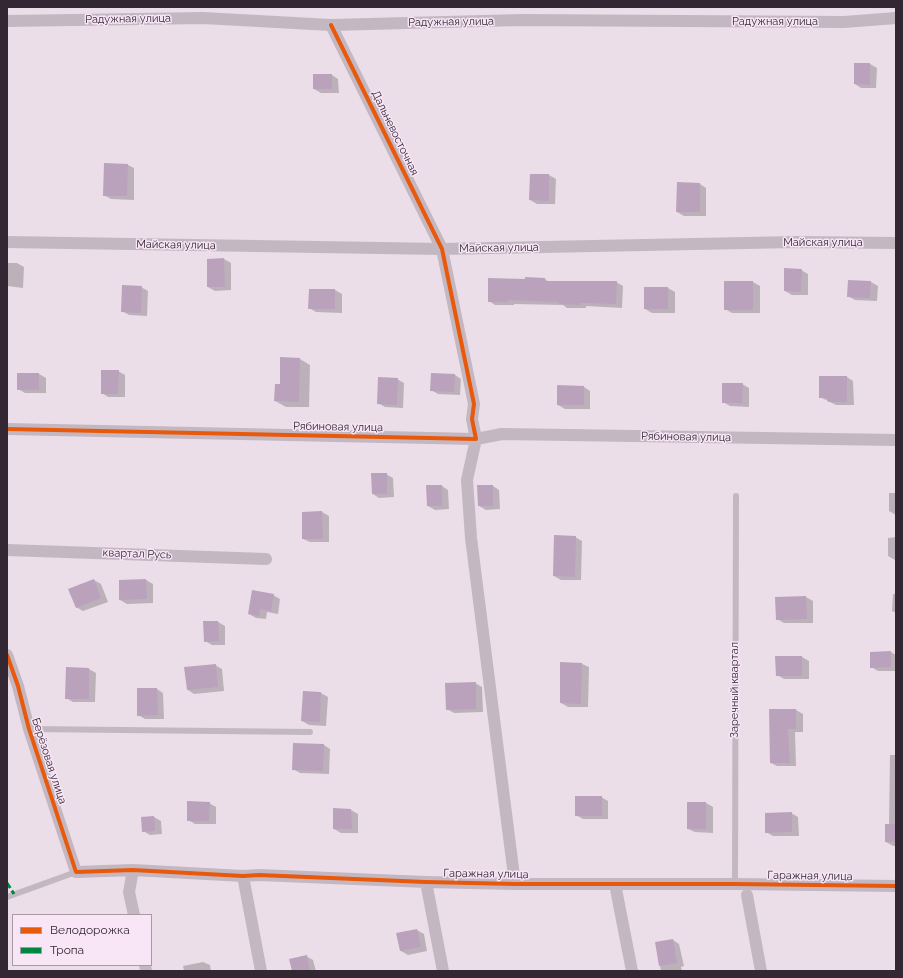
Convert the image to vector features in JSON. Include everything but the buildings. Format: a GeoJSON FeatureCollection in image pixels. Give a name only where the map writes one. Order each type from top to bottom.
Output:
{"type":"FeatureCollection","features":[{"type":"Feature","properties":{"kind":"street","name":"Радужная улица"},"geometry":{"type":"LineString","coordinates":[[7,21],[204,18],[331,25],[521,20],[844,22],[896,18]]}},
{"type":"Feature","properties":{"kind":"street","name":"Дальневосточная"},"geometry":{"type":"LineString","coordinates":[[331,25],[442,249]]}},
{"type":"Feature","properties":{"kind":"street","name":"Майская улица"},"geometry":{"type":"LineString","coordinates":[[7,242],[442,249],[788,243],[896,243]]}},
{"type":"Feature","properties":{"kind":"street"},"geometry":{"type":"LineString","coordinates":[[442,249],[474,404],[472,419],[476,439],[467,480],[471,538],[515,884]]}},
{"type":"Feature","properties":{"kind":"street","name":"Рябиновая улица"},"geometry":{"type":"LineString","coordinates":[[7,429],[476,439],[502,434],[896,440]]}},
{"type":"Feature","properties":{"kind":"street","name":"квартал Русь"},"geometry":{"type":"LineString","coordinates":[[7,550],[266,559]]}},
{"type":"Feature","properties":{"kind":"street","name":"Берёзовая улица"},"geometry":{"type":"LineString","coordinates":[[7,655],[18,686],[29,729],[76,872]]}},
{"type":"Feature","properties":{"kind":"street"},"geometry":{"type":"LineString","coordinates":[[133,870],[129,892],[134,914]]}},
{"type":"Feature","properties":{"kind":"street","name":"Гаражная улица"},"geometry":{"type":"LineString","coordinates":[[76,872],[133,870],[243,876],[259,875],[515,884],[896,886]]}},
{"type":"Feature","properties":{"kind":"street"},"geometry":{"type":"LineString","coordinates":[[243,876],[261,971]]}},
{"type":"Feature","properties":{"kind":"street"},"geometry":{"type":"LineString","coordinates":[[426,882],[443,971]]}},
{"type":"Feature","properties":{"kind":"street"},"geometry":{"type":"LineString","coordinates":[[615,884],[632,971]]}},
{"type":"Feature","properties":{"kind":"street"},"geometry":{"type":"LineString","coordinates":[[747,895],[761,971]]}},
{"type":"Feature","properties":{"kind":"lane","name":"Заречный квартал"},"geometry":{"type":"LineString","coordinates":[[735,884],[736,496]]}},
{"type":"Feature","properties":{"kind":"lane"},"geometry":{"type":"LineString","coordinates":[[29,729],[310,732]]}},
{"type":"Feature","properties":{"kind":"lane"},"geometry":{"type":"LineString","coordinates":[[7,897],[76,872]]}},
{"type":"Feature","properties":{"kind":"marked path"},"geometry":{"type":"LineString","coordinates":[[7,883],[14,894]]}},
{"type":"Feature","properties":{"kind":"cycle path"},"geometry":{"type":"LineString","coordinates":[[7,429],[476,439],[472,419],[474,404],[442,249],[331,25]]}},
{"type":"Feature","properties":{"kind":"cycle path"},"geometry":{"type":"LineString","coordinates":[[7,655],[18,686],[29,729],[76,872],[133,870],[243,876],[259,875],[515,884],[896,886]]}}]}
